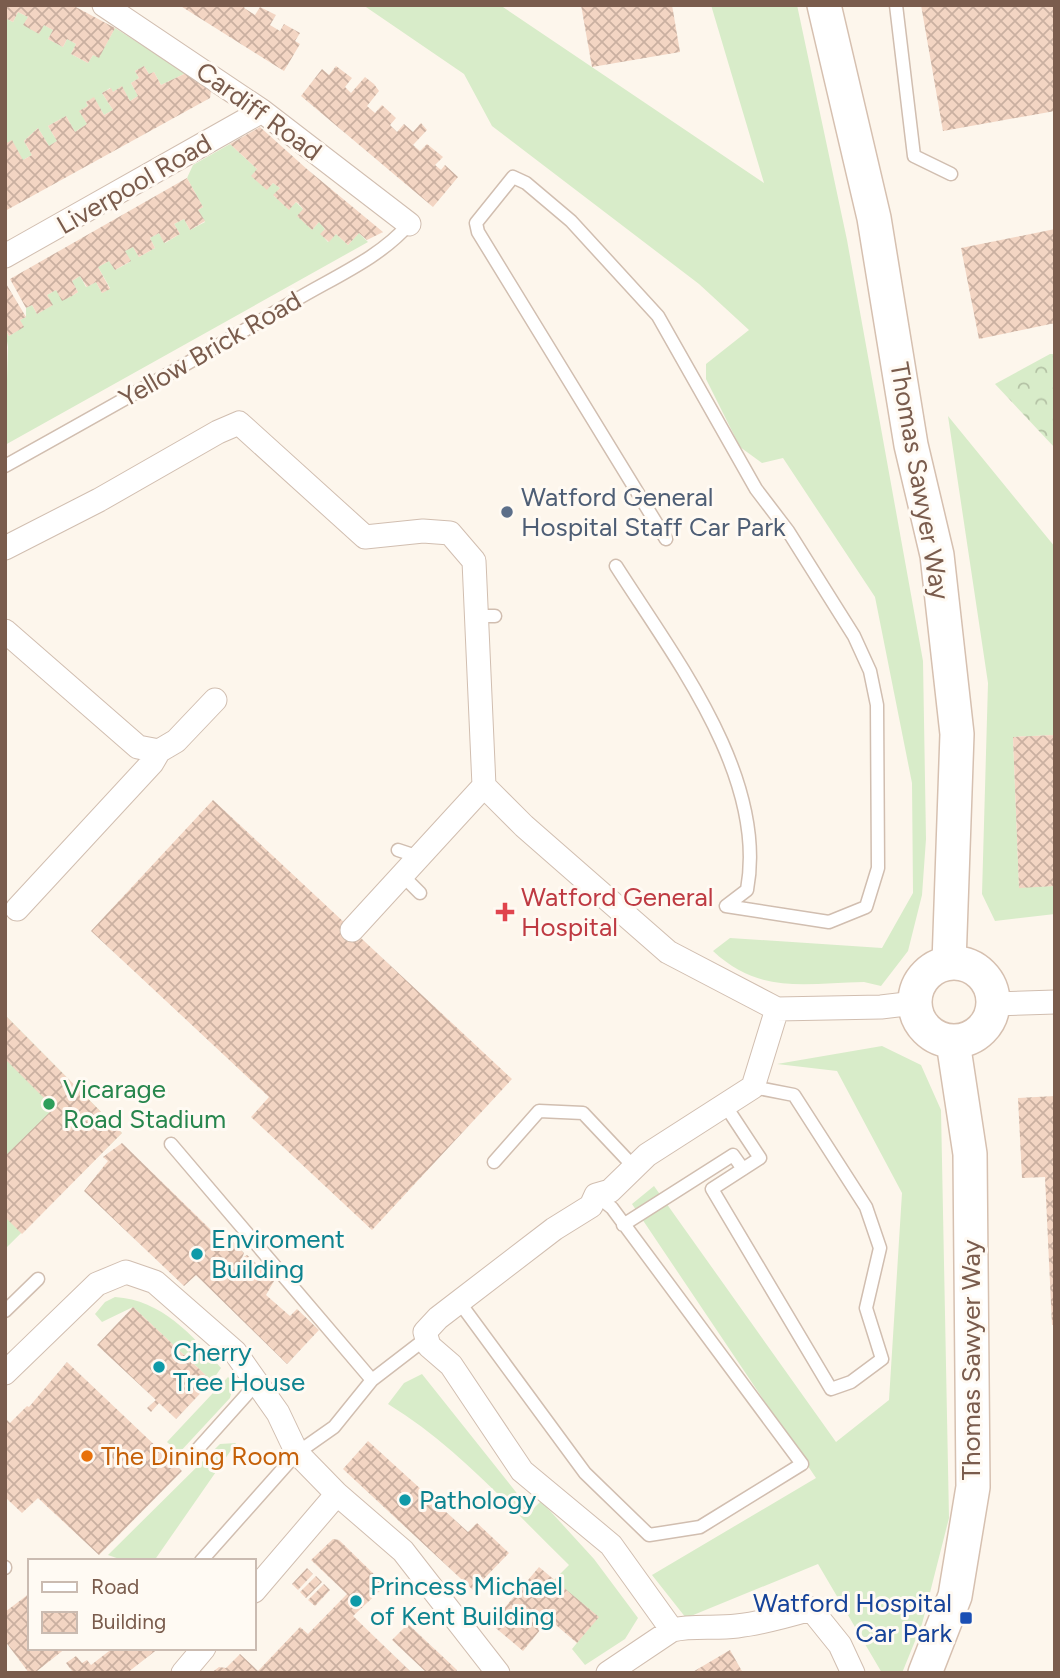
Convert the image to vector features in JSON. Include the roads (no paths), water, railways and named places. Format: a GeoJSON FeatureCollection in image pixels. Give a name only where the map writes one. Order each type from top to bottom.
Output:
{"type":"FeatureCollection","features":[{"type":"Feature","properties":{"kind":"street","name":"Cardiff Road"},"geometry":{"type":"LineString","coordinates":[[104,5],[120,12],[262,111],[409,224]]}},
{"type":"Feature","properties":{"kind":"street","name":"Thomas Sawyer Way"},"geometry":{"type":"LineString","coordinates":[[824,5],[874,218],[911,445],[937,555],[957,734],[949,963]]}},
{"type":"Feature","properties":{"kind":"street","name":"Liverpool Road"},"geometry":{"type":"LineString","coordinates":[[5,256],[262,111]]}},
{"type":"Feature","properties":{"kind":"street"},"geometry":{"type":"LineString","coordinates":[[5,548],[99,500],[218,432],[239,424],[365,537],[423,531],[450,534],[474,561],[486,616],[484,786],[524,826],[668,952],[777,1009],[881,1007],[915,1003]]}},
{"type":"Feature","properties":{"kind":"street"},"geometry":{"type":"LineString","coordinates":[[5,631],[138,747],[159,751]]}},
{"type":"Feature","properties":{"kind":"street"},"geometry":{"type":"LineString","coordinates":[[18,909],[152,763],[159,751],[176,741],[215,700]]}},
{"type":"Feature","properties":{"kind":"street"},"geometry":{"type":"LineString","coordinates":[[352,930],[402,875],[408,853],[484,786]]}},
{"type":"Feature","properties":{"kind":"street"},"geometry":{"type":"LineString","coordinates":[[949,963],[968,965],[984,977],[991,989],[994,1004],[988,1021],[980,1031],[953,1042],[933,1034],[923,1026],[915,1003],[923,979],[936,967],[949,963]]}},
{"type":"Feature","properties":{"kind":"street"},"geometry":{"type":"LineString","coordinates":[[994,1004],[1055,1002]]}},
{"type":"Feature","properties":{"kind":"street"},"geometry":{"type":"LineString","coordinates":[[672,1630],[611,1545],[522,1471],[451,1365],[425,1340],[425,1332],[438,1318],[554,1229],[592,1206],[596,1195],[610,1191],[633,1167],[753,1087],[777,1009]]}},
{"type":"Feature","properties":{"kind":"street","name":"Thomas Sawyer Way"},"geometry":{"type":"LineString","coordinates":[[925,1673],[955,1596],[973,1488],[970,1154],[953,1042]]}},
{"type":"Feature","properties":{"kind":"street"},"geometry":{"type":"LineString","coordinates":[[8,1364],[97,1284],[126,1272],[155,1282],[235,1352],[278,1413],[297,1453],[337,1494],[403,1551],[498,1673]]}},
{"type":"Feature","properties":{"kind":"street"},"geometry":{"type":"LineString","coordinates":[[256,1589],[337,1494]]}},
{"type":"Feature","properties":{"kind":"street"},"geometry":{"type":"LineString","coordinates":[[608,1673],[672,1630],[692,1625],[747,1625],[811,1609],[840,1645],[853,1673]]}},
{"type":"Feature","properties":{"kind":"street"},"geometry":{"type":"LineString","coordinates":[[183,1673],[202,1650]]}},
{"type":"Feature","properties":{"kind":"lane"},"geometry":{"type":"LineString","coordinates":[[896,5],[914,156],[951,174]]}},
{"type":"Feature","properties":{"kind":"lane"},"geometry":{"type":"LineString","coordinates":[[616,566],[711,715],[733,775],[748,831],[752,861],[747,890],[726,906],[829,922],[866,907],[877,868],[877,705],[870,671],[854,636],[788,531],[756,489],[658,316],[571,221],[526,183],[513,177],[476,223],[478,232],[666,539]]}},
{"type":"Feature","properties":{"kind":"lane","name":"Yellow Brick Road"},"geometry":{"type":"LineString","coordinates":[[5,466],[175,372],[396,239],[409,224]]}},
{"type":"Feature","properties":{"kind":"lane"},"geometry":{"type":"LineString","coordinates":[[402,875],[420,893]]}},
{"type":"Feature","properties":{"kind":"lane"},"geometry":{"type":"LineString","coordinates":[[726,1105],[760,1158],[712,1189],[831,1389],[851,1382],[882,1359],[866,1308],[880,1248],[877,1238],[866,1207],[794,1095],[753,1087]]}},
{"type":"Feature","properties":{"kind":"lane"},"geometry":{"type":"LineString","coordinates":[[494,1162],[539,1111],[583,1113],[633,1167]]}},
{"type":"Feature","properties":{"kind":"lane"},"geometry":{"type":"LineString","coordinates":[[172,1144],[372,1380]]}},
{"type":"Feature","properties":{"kind":"lane"},"geometry":{"type":"LineString","coordinates":[[624,1225],[733,1155],[743,1169]]}},
{"type":"Feature","properties":{"kind":"lane"},"geometry":{"type":"LineString","coordinates":[[460,1303],[585,1473],[649,1535],[700,1527],[802,1464],[624,1225],[596,1195]]}},
{"type":"Feature","properties":{"kind":"lane"},"geometry":{"type":"LineString","coordinates":[[5,1311],[38,1279]]}},
{"type":"Feature","properties":{"kind":"lane"},"geometry":{"type":"LineString","coordinates":[[203,1559],[297,1453],[334,1427],[372,1380],[425,1340]]}},
{"type":"Feature","properties":{"kind":"lane"},"geometry":{"type":"LineString","coordinates":[[195,1451],[257,1383]]}},
{"type":"Feature","properties":{"kind":"place","name":"Watford General Hospital Staff Car Park"},"geometry":{"type":"Point","coordinates":[507,512]}},
{"type":"Feature","properties":{"kind":"place","name":"Watford General Hospital"},"geometry":{"type":"Point","coordinates":[505,912]}},
{"type":"Feature","properties":{"kind":"place","name":"Vicarage Road Stadium"},"geometry":{"type":"Point","coordinates":[49,1104]}},
{"type":"Feature","properties":{"kind":"place","name":"Enviroment Building"},"geometry":{"type":"Point","coordinates":[197,1254]}},
{"type":"Feature","properties":{"kind":"place","name":"Cherry Tree House"},"geometry":{"type":"Point","coordinates":[159,1367]}},
{"type":"Feature","properties":{"kind":"place","name":"The Dining Room"},"geometry":{"type":"Point","coordinates":[87,1456]}},
{"type":"Feature","properties":{"kind":"place","name":"Pathology"},"geometry":{"type":"Point","coordinates":[405,1500]}},
{"type":"Feature","properties":{"kind":"place","name":"Princess Michael of Kent Building"},"geometry":{"type":"Point","coordinates":[356,1601]}},
{"type":"Feature","properties":{"kind":"place","name":"Watford Hospital Car Park"},"geometry":{"type":"Point","coordinates":[966,1618]}}]}
